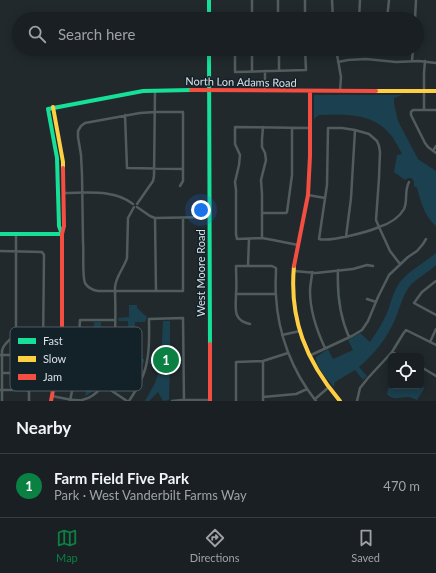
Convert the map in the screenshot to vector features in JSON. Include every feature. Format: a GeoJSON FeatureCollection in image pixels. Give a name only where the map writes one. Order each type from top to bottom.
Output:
{"type":"FeatureCollection","features":[{"type":"Feature","properties":{"kind":"street"},"geometry":{"type":"LineString","coordinates":[[208,0],[209,12]]}},
{"type":"Feature","properties":{"kind":"street"},"geometry":{"type":"LineString","coordinates":[[252,0],[252,12]]}},
{"type":"Feature","properties":{"kind":"street"},"geometry":{"type":"LineString","coordinates":[[278,0],[278,12]]}},
{"type":"Feature","properties":{"kind":"street"},"geometry":{"type":"LineString","coordinates":[[305,0],[305,12]]}},
{"type":"Feature","properties":{"kind":"street"},"geometry":{"type":"LineString","coordinates":[[332,0],[333,12]]}},
{"type":"Feature","properties":{"kind":"street"},"geometry":{"type":"LineString","coordinates":[[359,12],[360,0]]}},
{"type":"Feature","properties":{"kind":"street"},"geometry":{"type":"LineString","coordinates":[[388,12],[389,0]]}},
{"type":"Feature","properties":{"kind":"street"},"geometry":{"type":"LineString","coordinates":[[415,12],[416,0]]}},
{"type":"Feature","properties":{"kind":"street","name":"West Moore Road"},"geometry":{"type":"LineString","coordinates":[[209,56],[210,401]]}},
{"type":"Feature","properties":{"kind":"street"},"geometry":{"type":"LineString","coordinates":[[235,56],[235,72],[306,70],[305,56]]}},
{"type":"Feature","properties":{"kind":"street"},"geometry":{"type":"LineString","coordinates":[[252,56],[252,71]]}},
{"type":"Feature","properties":{"kind":"street"},"geometry":{"type":"LineString","coordinates":[[278,56],[279,71]]}},
{"type":"Feature","properties":{"kind":"street"},"geometry":{"type":"LineString","coordinates":[[337,56],[341,77],[340,91]]}},
{"type":"Feature","properties":{"kind":"street"},"geometry":{"type":"LineString","coordinates":[[412,56],[412,61]]}},
{"type":"Feature","properties":{"kind":"street"},"geometry":{"type":"LineString","coordinates":[[338,62],[366,58],[396,62],[425,61],[436,63]]}},
{"type":"Feature","properties":{"kind":"street"},"geometry":{"type":"LineString","coordinates":[[424,110],[425,61]]}},
{"type":"Feature","properties":{"kind":"street"},"geometry":{"type":"LineString","coordinates":[[265,71],[265,91]]}},
{"type":"Feature","properties":{"kind":"street","name":"North Lon Adams Road"},"geometry":{"type":"LineString","coordinates":[[50,108],[126,94],[170,90],[310,92],[436,91]]}},
{"type":"Feature","properties":{"kind":"street"},"geometry":{"type":"LineString","coordinates":[[115,327],[115,282],[126,264],[128,218],[153,181],[154,176],[155,91]]}},
{"type":"Feature","properties":{"kind":"street"},"geometry":{"type":"LineString","coordinates":[[310,92],[308,195],[294,271],[294,306],[297,322],[309,356],[323,380],[340,401]]}},
{"type":"Feature","properties":{"kind":"street"},"geometry":{"type":"LineString","coordinates":[[50,108],[58,133],[63,162],[64,226],[62,234],[62,327]]}},
{"type":"Feature","properties":{"kind":"street"},"geometry":{"type":"LineString","coordinates":[[50,108],[57,158],[59,226],[62,234]]}},
{"type":"Feature","properties":{"kind":"street"},"geometry":{"type":"LineString","coordinates":[[436,110],[413,110],[411,112],[411,115],[425,143],[436,153]]}},
{"type":"Feature","properties":{"kind":"street"},"geometry":{"type":"LineString","coordinates":[[180,186],[183,181],[183,112],[155,112],[125,115],[85,123],[81,126],[78,131],[78,137],[81,155],[84,279],[86,284],[93,290],[98,291],[183,291],[183,218]]}},
{"type":"Feature","properties":{"kind":"street"},"geometry":{"type":"LineString","coordinates":[[125,115],[127,168],[183,169]]}},
{"type":"Feature","properties":{"kind":"street"},"geometry":{"type":"LineString","coordinates":[[298,245],[262,238],[237,239],[235,182],[240,155],[236,144],[235,127],[310,128]]}},
{"type":"Feature","properties":{"kind":"street"},"geometry":{"type":"LineString","coordinates":[[262,238],[261,180],[266,160],[262,147],[263,127]]}},
{"type":"Feature","properties":{"kind":"street"},"geometry":{"type":"LineString","coordinates":[[262,213],[287,212],[292,175],[292,128]]}},
{"type":"Feature","properties":{"kind":"street"},"geometry":{"type":"LineString","coordinates":[[400,264],[390,251],[379,228],[376,220],[380,152],[377,141],[369,134],[355,130],[328,128],[327,186],[319,239],[330,240],[379,228],[398,216],[406,203],[407,187],[409,182]]}},
{"type":"Feature","properties":{"kind":"street"},"geometry":{"type":"LineString","coordinates":[[346,237],[352,198],[355,130]]}},
{"type":"Feature","properties":{"kind":"street"},"geometry":{"type":"LineString","coordinates":[[433,151],[436,146]]}},
{"type":"Feature","properties":{"kind":"street"},"geometry":{"type":"LineString","coordinates":[[64,193],[110,194],[119,196],[155,218],[210,218]]}},
{"type":"Feature","properties":{"kind":"street"},"geometry":{"type":"LineString","coordinates":[[308,195],[325,198]]}},
{"type":"Feature","properties":{"kind":"street"},"geometry":{"type":"LineString","coordinates":[[155,218],[156,291]]}},
{"type":"Feature","properties":{"kind":"street"},"geometry":{"type":"LineString","coordinates":[[0,234],[62,234]]}},
{"type":"Feature","properties":{"kind":"street"},"geometry":{"type":"LineString","coordinates":[[16,234],[16,327]]}},
{"type":"Feature","properties":{"kind":"street"},"geometry":{"type":"LineString","coordinates":[[248,239],[248,266]]}},
{"type":"Feature","properties":{"kind":"street"},"geometry":{"type":"LineString","coordinates":[[309,356],[362,330],[368,321],[389,275],[408,257],[417,251],[426,239]]}},
{"type":"Feature","properties":{"kind":"street"},"geometry":{"type":"LineString","coordinates":[[0,251],[42,252],[44,255],[43,327]]}},
{"type":"Feature","properties":{"kind":"street"},"geometry":{"type":"LineString","coordinates":[[294,271],[312,272],[353,269],[368,265],[373,266]]}},
{"type":"Feature","properties":{"kind":"street"},"geometry":{"type":"LineString","coordinates":[[250,324],[244,322],[237,315],[235,308],[236,266],[272,266],[276,268],[275,294],[282,335],[296,371],[316,400],[329,387]]}},
{"type":"Feature","properties":{"kind":"street"},"geometry":{"type":"LineString","coordinates":[[338,270],[340,311],[349,337]]}},
{"type":"Feature","properties":{"kind":"street"},"geometry":{"type":"LineString","coordinates":[[312,272],[310,292],[313,312],[325,348]]}},
{"type":"Feature","properties":{"kind":"street"},"geometry":{"type":"LineString","coordinates":[[436,282],[422,292],[414,303],[436,315]]}},
{"type":"Feature","properties":{"kind":"street"},"geometry":{"type":"LineString","coordinates":[[236,294],[275,294]]}},
{"type":"Feature","properties":{"kind":"street"},"geometry":{"type":"LineString","coordinates":[[367,299],[376,302]]}},
{"type":"Feature","properties":{"kind":"street"},"geometry":{"type":"LineString","coordinates":[[142,379],[147,362],[149,347],[149,319],[183,318],[184,400]]}},
{"type":"Feature","properties":{"kind":"street"},"geometry":{"type":"LineString","coordinates":[[80,327],[80,320],[115,320]]}},
{"type":"Feature","properties":{"kind":"street"},"geometry":{"type":"LineString","coordinates":[[430,342],[436,329]]}},
{"type":"Feature","properties":{"kind":"street"},"geometry":{"type":"LineString","coordinates":[[282,335],[300,330]]}},
{"type":"Feature","properties":{"kind":"street"},"geometry":{"type":"LineString","coordinates":[[356,401],[360,388],[392,352],[406,330],[436,345]]}},
{"type":"Feature","properties":{"kind":"street"},"geometry":{"type":"LineString","coordinates":[[2,401],[1,355],[3,347],[10,339]]}},
{"type":"Feature","properties":{"kind":"street"},"geometry":{"type":"LineString","coordinates":[[236,401],[236,362],[262,362],[288,353]]}},
{"type":"Feature","properties":{"kind":"street"},"geometry":{"type":"LineString","coordinates":[[262,362],[263,401]]}},
{"type":"Feature","properties":{"kind":"street"},"geometry":{"type":"LineString","coordinates":[[424,370],[436,376]]}},
{"type":"Feature","properties":{"kind":"street"},"geometry":{"type":"LineString","coordinates":[[263,397],[296,394],[307,389]]}},
{"type":"Feature","properties":{"kind":"street"},"geometry":{"type":"LineString","coordinates":[[28,391],[29,401]]}},
{"type":"Feature","properties":{"kind":"street"},"geometry":{"type":"LineString","coordinates":[[51,401],[53,391]]}},
{"type":"Feature","properties":{"kind":"street"},"geometry":{"type":"LineString","coordinates":[[74,401],[84,400],[97,391]]}},
{"type":"Feature","properties":{"kind":"street"},"geometry":{"type":"LineString","coordinates":[[112,391],[128,401],[134,391]]}},
{"type":"Feature","properties":{"kind":"street"},"geometry":{"type":"LineString","coordinates":[[52,396],[70,400]]}},
{"type":"Feature","properties":{"kind":"street"},"geometry":{"type":"LineString","coordinates":[[172,401],[210,401]]}},
{"type":"Feature","properties":{"kind":"shaded area"},"geometry":{"type":"Polygon","coordinates":[[[314,95],[402,95],[394,98],[398,121],[418,159],[436,171],[436,226],[426,213],[417,188],[414,186],[413,180],[408,178],[405,180],[394,172],[397,155],[402,154],[395,140],[389,133],[374,121],[356,116],[319,115],[314,119],[314,95]]]}},
{"type":"Feature","properties":{"kind":"shaded area"},"geometry":{"type":"Polygon","coordinates":[[[436,253],[436,265],[409,287],[389,332],[382,343],[359,367],[367,376],[363,380],[355,370],[335,382],[334,387],[320,369],[316,361],[316,357],[328,349],[333,359],[353,350],[348,340],[360,333],[370,342],[385,317],[400,282],[436,253]]]}},
{"type":"Feature","properties":{"kind":"shaded area"},"geometry":{"type":"Polygon","coordinates":[[[129,305],[137,305],[137,308],[147,317],[145,322],[135,322],[135,327],[128,327],[128,321],[118,321],[118,318],[129,317],[129,305]]]}},
{"type":"Feature","properties":{"kind":"shaded area"},"geometry":{"type":"Polygon","coordinates":[[[163,321],[170,321],[170,358],[182,358],[182,361],[170,362],[169,400],[163,401],[158,392],[149,401],[145,401],[155,383],[160,368],[149,363],[150,357],[161,359],[163,321]]]}},
{"type":"Feature","properties":{"kind":"shaded area"},"geometry":{"type":"Polygon","coordinates":[[[94,322],[101,322],[101,327],[94,327],[94,322]]]}},
{"type":"Feature","properties":{"kind":"shaded area"},"geometry":{"type":"Polygon","coordinates":[[[424,389],[417,400],[409,397],[391,397],[387,394],[388,390],[424,389]]]}},
{"type":"Feature","properties":{"kind":"shaded area"},"geometry":{"type":"Polygon","coordinates":[[[86,391],[94,391],[91,393],[85,396],[86,391]]]}},
{"type":"Feature","properties":{"kind":"traffic: fast"},"geometry":{"type":"LineString","coordinates":[[209,0],[209,12]]}},
{"type":"Feature","properties":{"kind":"traffic: fast"},"geometry":{"type":"LineString","coordinates":[[209,56],[210,344]]}},
{"type":"Feature","properties":{"kind":"traffic: fast"},"geometry":{"type":"LineString","coordinates":[[62,234],[59,226],[57,158],[48,109],[143,91],[191,90]]}},
{"type":"Feature","properties":{"kind":"traffic: fast"},"geometry":{"type":"LineString","coordinates":[[0,234],[62,234]]}},
{"type":"Feature","properties":{"kind":"traffic: slow"},"geometry":{"type":"LineString","coordinates":[[376,91],[436,91]]}},
{"type":"Feature","properties":{"kind":"traffic: slow"},"geometry":{"type":"LineString","coordinates":[[53,107],[63,168]]}},
{"type":"Feature","properties":{"kind":"traffic: slow"},"geometry":{"type":"LineString","coordinates":[[294,266],[294,304],[302,338],[309,355],[318,370],[340,401]]}},
{"type":"Feature","properties":{"kind":"traffic: jam"},"geometry":{"type":"LineString","coordinates":[[191,90],[376,91]]}},
{"type":"Feature","properties":{"kind":"traffic: jam"},"geometry":{"type":"LineString","coordinates":[[294,266],[308,195],[310,156],[310,92]]}},
{"type":"Feature","properties":{"kind":"traffic: jam"},"geometry":{"type":"LineString","coordinates":[[62,327],[62,234],[64,226],[63,168]]}},
{"type":"Feature","properties":{"kind":"traffic: jam"},"geometry":{"type":"LineString","coordinates":[[210,344],[210,401]]}},
{"type":"Feature","properties":{"kind":"traffic: jam"},"geometry":{"type":"LineString","coordinates":[[51,401],[53,391]]}},
{"type":"Feature","properties":{"kind":"place","name":"Farm Field Five Park"},"geometry":{"type":"Point","coordinates":[166,360]}}]}
